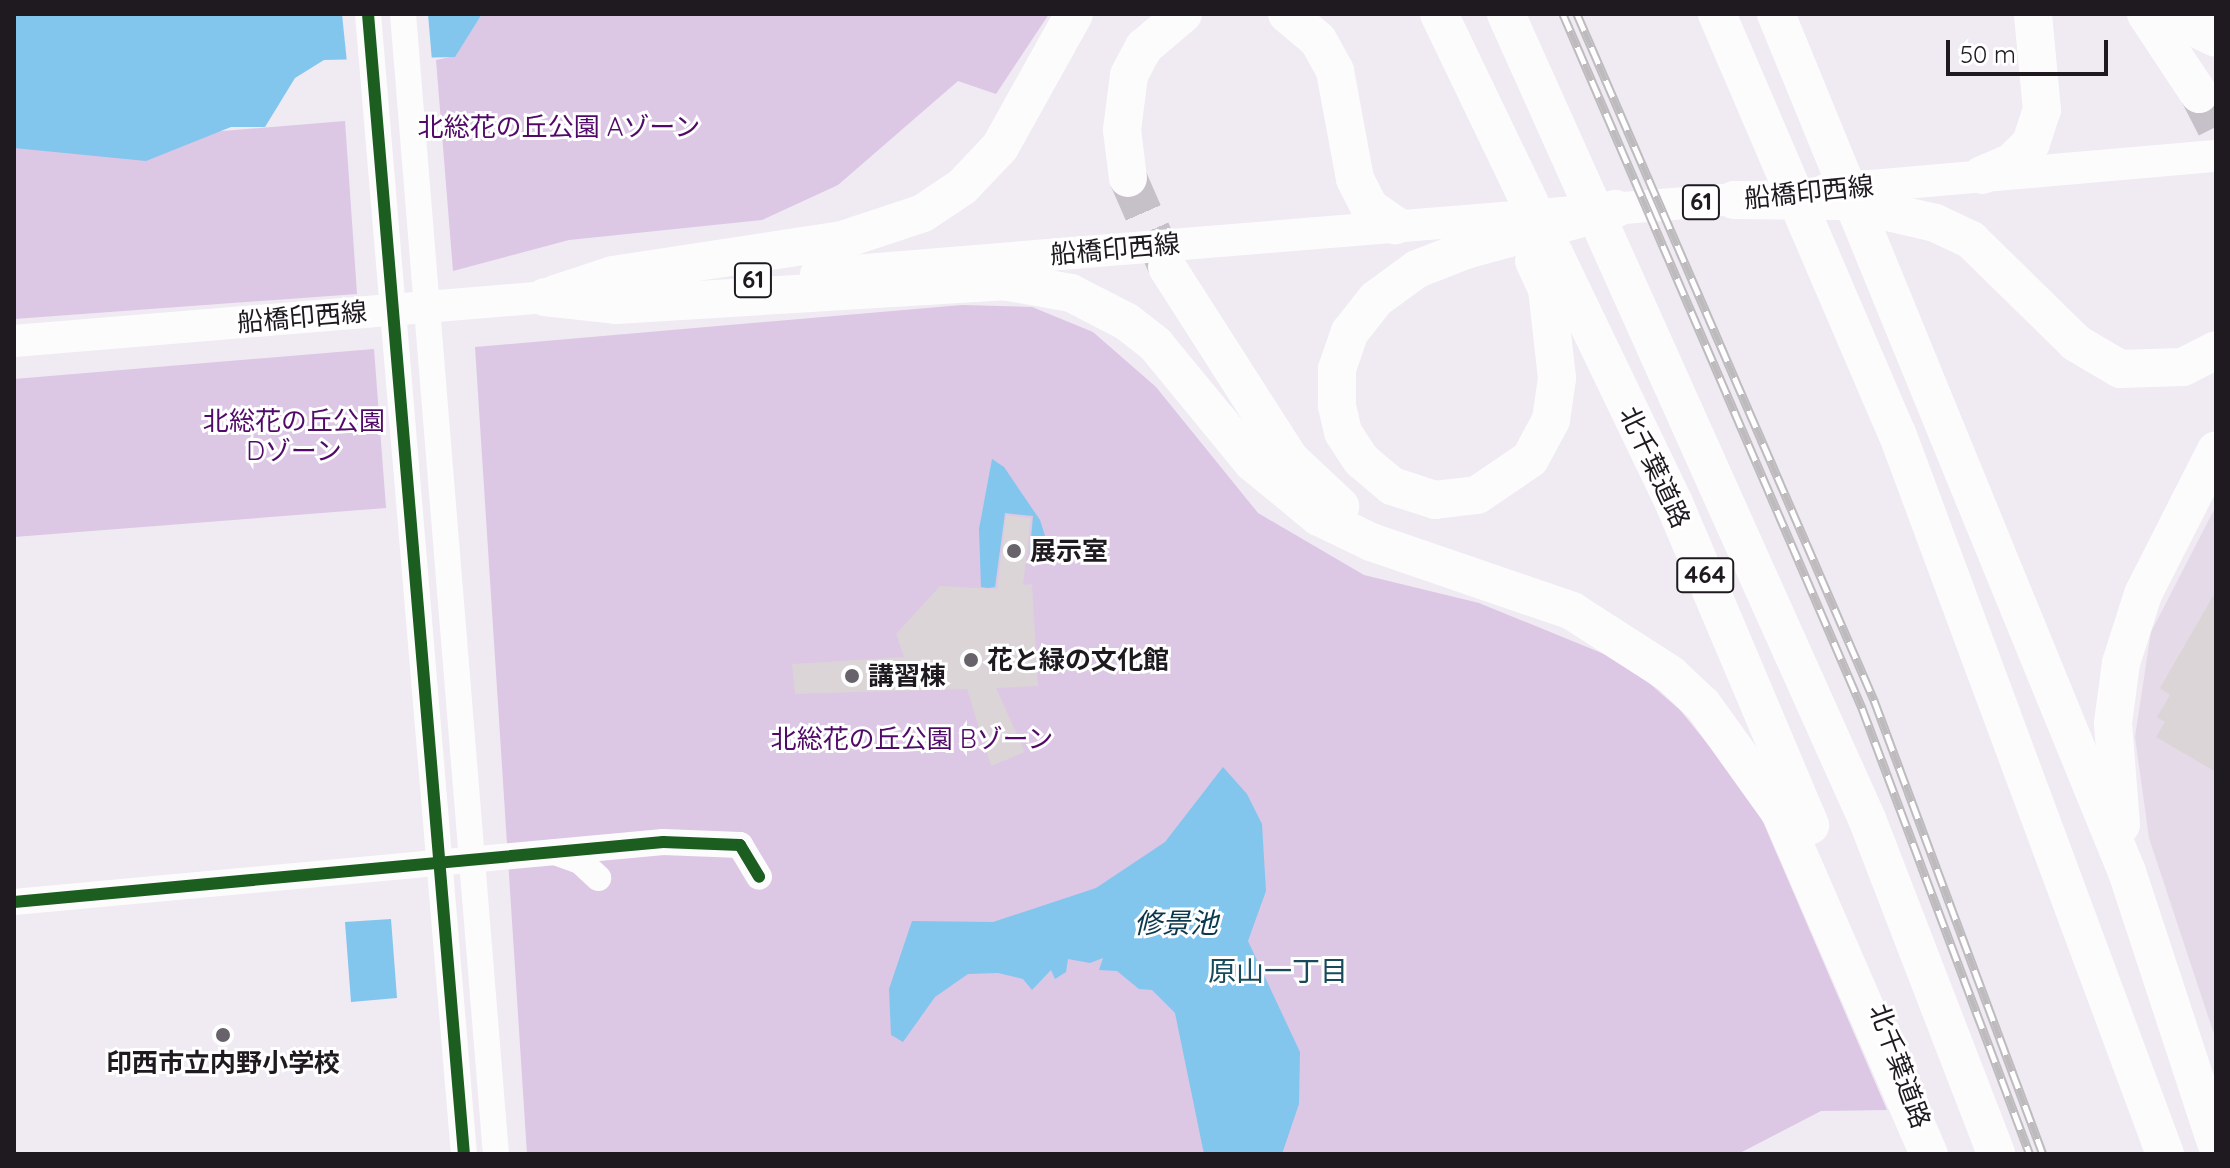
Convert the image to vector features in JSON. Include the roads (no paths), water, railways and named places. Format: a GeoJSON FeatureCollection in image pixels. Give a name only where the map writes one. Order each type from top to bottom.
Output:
{"type":"FeatureCollection","features":[{"type":"Feature","properties":{"kind":"highway"},"geometry":{"type":"LineString","coordinates":[[545,297],[613,275],[842,240],[923,213],[962,187],[1000,147],[1074,14]]}},
{"type":"Feature","properties":{"kind":"highway"},"geometry":{"type":"LineString","coordinates":[[1128,178],[1122,130],[1129,75],[1144,47],[1183,14]]}},
{"type":"Feature","properties":{"kind":"highway"},"geometry":{"type":"LineString","coordinates":[[1287,14],[1318,40],[1335,71],[1355,179],[1369,207],[1395,225]]}},
{"type":"Feature","properties":{"kind":"highway"},"geometry":{"type":"LineString","coordinates":[[1421,14],[1547,289],[1557,378],[1551,420],[1530,459],[1477,495],[1435,500],[1392,486],[1361,460],[1343,432],[1337,369],[1350,332],[1376,299],[1417,269],[1466,250],[1615,209]]}},
{"type":"Feature","properties":{"kind":"highway","name":"北千葉道路"},"geometry":{"type":"LineString","coordinates":[[1439,14],[1739,652],[1822,852],[1930,1154]]}},
{"type":"Feature","properties":{"kind":"highway","name":"北千葉道路"},"geometry":{"type":"LineString","coordinates":[[1506,14],[1867,819],[1996,1154]]}},
{"type":"Feature","properties":{"kind":"highway"},"geometry":{"type":"LineString","coordinates":[[1717,14],[1897,433],[2165,1154]]}},
{"type":"Feature","properties":{"kind":"highway"},"geometry":{"type":"LineString","coordinates":[[1776,14],[2127,872],[2216,1142]]}},
{"type":"Feature","properties":{"kind":"highway"},"geometry":{"type":"LineString","coordinates":[[1799,14],[1815,76],[1920,338],[1943,419]]}},
{"type":"Feature","properties":{"kind":"highway"},"geometry":{"type":"LineString","coordinates":[[1982,175],[2012,162],[2031,143],[2042,110],[2033,14]]}},
{"type":"Feature","properties":{"kind":"highway"},"geometry":{"type":"LineString","coordinates":[[2146,14],[2199,94]]}},
{"type":"Feature","properties":{"kind":"highway"},"geometry":{"type":"LineString","coordinates":[[2166,14],[2216,38]]}},
{"type":"Feature","properties":{"kind":"highway"},"geometry":{"type":"LineString","coordinates":[[1734,200],[1840,201],[1935,223],[1971,240],[2076,343],[2120,369],[2183,367],[2216,350]]}},
{"type":"Feature","properties":{"kind":"highway"},"geometry":{"type":"LineString","coordinates":[[1167,267],[1290,459],[1361,520],[1459,568]]}},
{"type":"Feature","properties":{"kind":"highway"},"geometry":{"type":"LineString","coordinates":[[545,297],[616,305],[1003,281],[1071,293],[1156,345],[1252,462],[1319,517],[1371,542],[1528,592],[1613,636],[1670,674],[1736,744],[1781,814],[1930,1154]]}},
{"type":"Feature","properties":{"kind":"highway"},"geometry":{"type":"LineString","coordinates":[[2127,872],[2113,723],[2121,663],[2143,594],[2216,450]]}},
{"type":"Feature","properties":{"kind":"main road","name":"船橋印西線"},"geometry":{"type":"LineString","coordinates":[[14,341],[1491,217],[1734,200],[1911,181],[2216,156]]}},
{"type":"Feature","properties":{"kind":"street"},"geometry":{"type":"LineString","coordinates":[[368,14],[464,1154]]}},
{"type":"Feature","properties":{"kind":"street"},"geometry":{"type":"LineString","coordinates":[[403,14],[427,349],[496,1154]]}},
{"type":"Feature","properties":{"kind":"street"},"geometry":{"type":"LineString","coordinates":[[14,902],[552,851],[727,842],[750,854],[759,877]]}},
{"type":"Feature","properties":{"kind":"street"},"geometry":{"type":"LineString","coordinates":[[552,851],[580,861],[598,878]]}},
{"type":"Feature","properties":{"kind":"water"},"geometry":{"type":"Polygon","coordinates":[[[14,14],[482,14],[455,57],[324,60],[295,78],[265,127],[231,127],[146,161],[14,148],[14,14]]]}},
{"type":"Feature","properties":{"kind":"water"},"geometry":{"type":"Polygon","coordinates":[[[992,459],[1004,467],[1040,520],[1051,555],[1029,561],[1033,516],[1005,513],[995,587],[988,588],[981,587],[979,529],[992,459]]]}},
{"type":"Feature","properties":{"kind":"water","name":"修景池"},"geometry":{"type":"Polygon","coordinates":[[[1223,767],[1247,794],[1262,824],[1266,891],[1248,941],[1300,1052],[1299,1104],[1282,1154],[1204,1154],[1175,1013],[1152,990],[1139,989],[1117,971],[1099,970],[1103,958],[1090,963],[1068,959],[1066,972],[1055,979],[1051,970],[1032,990],[1023,979],[998,973],[968,974],[935,997],[903,1042],[891,1035],[889,989],[912,921],[993,922],[1096,888],[1165,842],[1223,767]]]}},
{"type":"Feature","properties":{"kind":"water"},"geometry":{"type":"Polygon","coordinates":[[[391,919],[397,998],[351,1002],[345,922],[391,919]]]}},
{"type":"Feature","properties":{"kind":"tunnel"},"geometry":{"type":"LineString","coordinates":[[2199,94],[2216,127]]}},
{"type":"Feature","properties":{"kind":"tunnel"},"geometry":{"type":"LineString","coordinates":[[1128,178],[1167,267]]}},
{"type":"Feature","properties":{"kind":"railway"},"geometry":{"type":"LineString","coordinates":[[1563,14],[1862,708],[2030,1154]]}},
{"type":"Feature","properties":{"kind":"railway"},"geometry":{"type":"LineString","coordinates":[[1577,14],[1874,700],[2043,1154]]}},
{"type":"Feature","properties":{"kind":"place","name":"展示室"},"geometry":{"type":"Point","coordinates":[1014,551]}},
{"type":"Feature","properties":{"kind":"place","name":"花と緑の文化館"},"geometry":{"type":"Point","coordinates":[971,660]}},
{"type":"Feature","properties":{"kind":"place","name":"講習棟"},"geometry":{"type":"Point","coordinates":[852,676]}},
{"type":"Feature","properties":{"kind":"place","name":"印西市立内野小学校"},"geometry":{"type":"Point","coordinates":[223,1035]}},
{"type":"Feature","properties":{"kind":"district","name":"原山一丁目"},"geometry":{"type":"Point","coordinates":[1278,971]}},
{"type":"Feature","properties":{"kind":"park label","name":"北総花の丘公園 Aゾーン"},"geometry":{"type":"Point","coordinates":[559,127]}},
{"type":"Feature","properties":{"kind":"park label","name":"北総花の丘公園 Dゾーン"},"geometry":{"type":"Point","coordinates":[294,436]}},
{"type":"Feature","properties":{"kind":"park label","name":"北総花の丘公園 Bゾーン"},"geometry":{"type":"Point","coordinates":[912,739]}}]}
